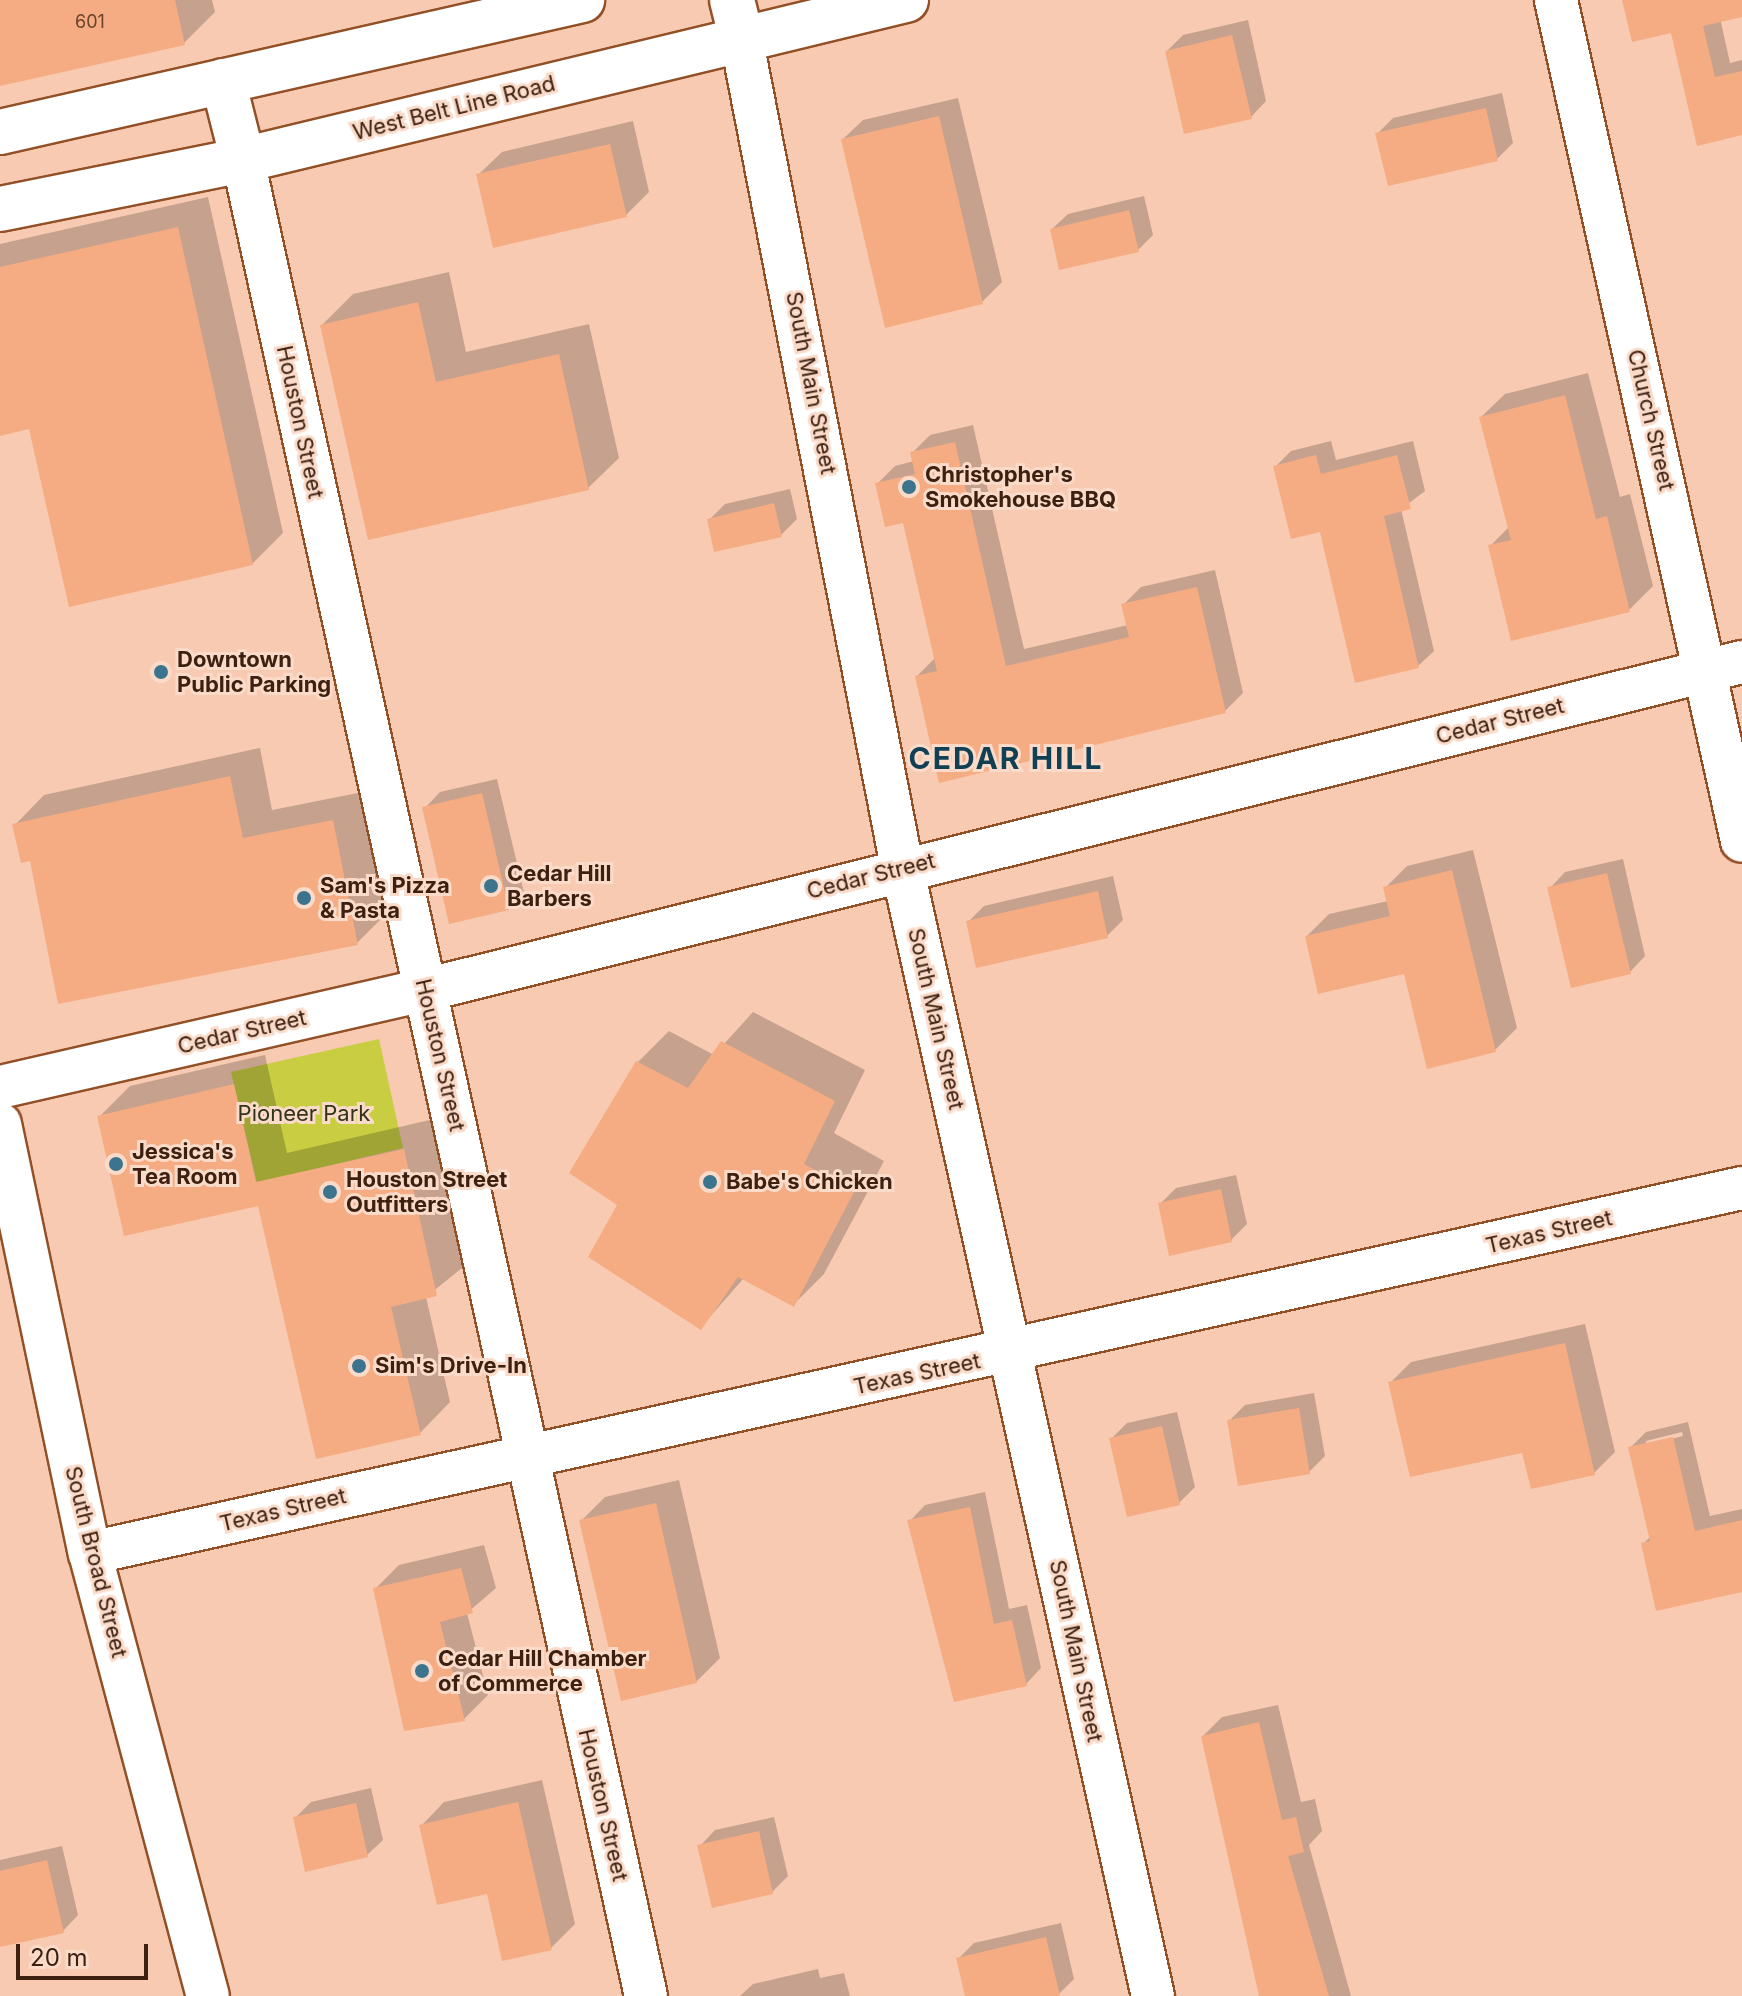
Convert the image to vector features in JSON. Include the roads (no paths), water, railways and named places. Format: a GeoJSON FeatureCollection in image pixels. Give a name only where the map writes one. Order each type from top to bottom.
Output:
{"type":"FeatureCollection","features":[{"type":"Feature","properties":{"kind":"main road"},"geometry":{"type":"LineString","coordinates":[[0,132],[582,0]]}},
{"type":"Feature","properties":{"kind":"main road","name":"West Belt Line Road"},"geometry":{"type":"LineString","coordinates":[[0,209],[243,160],[736,18],[906,0]]}},
{"type":"Feature","properties":{"kind":"main road"},"geometry":{"type":"LineString","coordinates":[[223,81],[243,160]]}},
{"type":"Feature","properties":{"kind":"street","name":"Church Street"},"geometry":{"type":"LineString","coordinates":[[1556,0],[1724,666],[1742,841]]}},
{"type":"Feature","properties":{"kind":"street","name":"South Main Street"},"geometry":{"type":"LineString","coordinates":[[736,18],[902,867],[1153,1996]]}},
{"type":"Feature","properties":{"kind":"street","name":"Houston Street"},"geometry":{"type":"LineString","coordinates":[[243,160],[530,1456],[646,1996]]}},
{"type":"Feature","properties":{"kind":"street","name":"Cedar Street"},"geometry":{"type":"LineString","coordinates":[[0,1087],[425,990],[902,867],[1724,666]]}},
{"type":"Feature","properties":{"kind":"street","name":"South Broad Street"},"geometry":{"type":"LineString","coordinates":[[0,1124],[90,1553],[208,1996]]}},
{"type":"Feature","properties":{"kind":"street","name":"Texas Street"},"geometry":{"type":"LineString","coordinates":[[90,1553],[1011,1354],[1742,1188]]}},
{"type":"Feature","properties":{"kind":"place","name":"Christopher's Smokehouse BBQ"},"geometry":{"type":"Point","coordinates":[909,487]}},
{"type":"Feature","properties":{"kind":"place","name":"Downtown Public Parking"},"geometry":{"type":"Point","coordinates":[161,672]}},
{"type":"Feature","properties":{"kind":"place","name":"Cedar Hill Barbers"},"geometry":{"type":"Point","coordinates":[491,886]}},
{"type":"Feature","properties":{"kind":"place","name":"Sam's Pizza & Pasta"},"geometry":{"type":"Point","coordinates":[304,898]}},
{"type":"Feature","properties":{"kind":"place","name":"Jessica's Tea Room"},"geometry":{"type":"Point","coordinates":[116,1164]}},
{"type":"Feature","properties":{"kind":"place","name":"Babe's Chicken"},"geometry":{"type":"Point","coordinates":[710,1182]}},
{"type":"Feature","properties":{"kind":"place","name":"Houston Street Outfitters"},"geometry":{"type":"Point","coordinates":[330,1192]}},
{"type":"Feature","properties":{"kind":"place","name":"Sim's Drive-In"},"geometry":{"type":"Point","coordinates":[359,1366]}},
{"type":"Feature","properties":{"kind":"place","name":"Cedar Hill Chamber of Commerce"},"geometry":{"type":"Point","coordinates":[422,1671]}},
{"type":"Feature","properties":{"kind":"district","name":"CEDAR HILL"},"geometry":{"type":"Point","coordinates":[1006,758]}},
{"type":"Feature","properties":{"kind":"park label","name":"Pioneer Park"},"geometry":{"type":"Point","coordinates":[304,1114]}}]}
